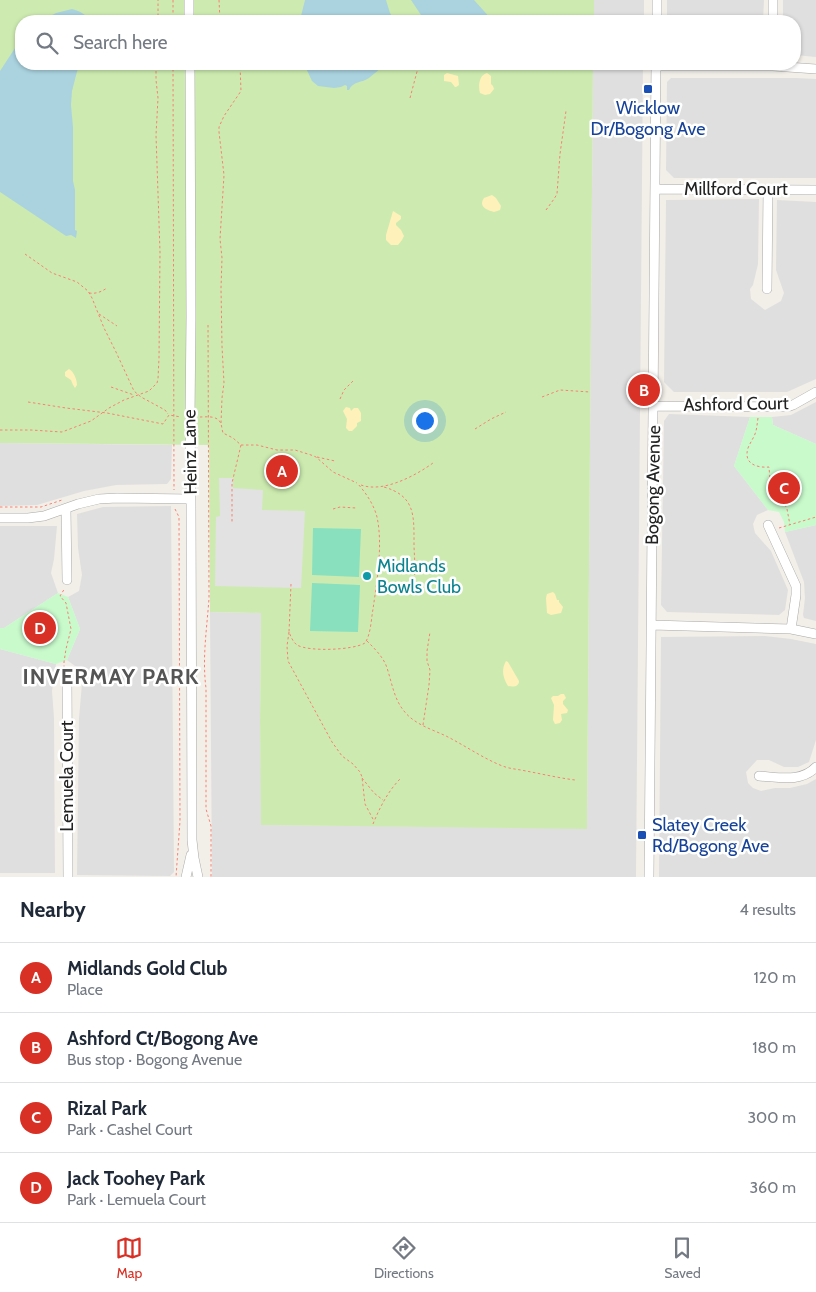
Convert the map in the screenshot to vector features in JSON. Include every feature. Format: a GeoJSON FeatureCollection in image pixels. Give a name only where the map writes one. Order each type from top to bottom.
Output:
{"type":"FeatureCollection","features":[{"type":"Feature","properties":{"kind":"street"},"geometry":{"type":"LineString","coordinates":[[189,0],[189,15]]}},
{"type":"Feature","properties":{"kind":"street"},"geometry":{"type":"LineString","coordinates":[[657,0],[657,15]]}},
{"type":"Feature","properties":{"kind":"street"},"geometry":{"type":"LineString","coordinates":[[773,0],[773,15]]}},
{"type":"Feature","properties":{"kind":"street"},"geometry":{"type":"LineString","coordinates":[[801,68],[816,69]]}},
{"type":"Feature","properties":{"kind":"street","name":"Heinz Lane"},"geometry":{"type":"LineString","coordinates":[[186,877],[191,856],[192,840],[190,70]]}},
{"type":"Feature","properties":{"kind":"street","name":"Bogong Avenue"},"geometry":{"type":"LineString","coordinates":[[650,877],[656,70]]}},
{"type":"Feature","properties":{"kind":"street","name":"Millford Court"},"geometry":{"type":"LineString","coordinates":[[655,189],[816,190]]}},
{"type":"Feature","properties":{"kind":"street"},"geometry":{"type":"LineString","coordinates":[[767,289],[768,190]]}},
{"type":"Feature","properties":{"kind":"street","name":"Ashford Court"},"geometry":{"type":"LineString","coordinates":[[654,406],[788,407],[816,392]]}},
{"type":"Feature","properties":{"kind":"street"},"geometry":{"type":"LineString","coordinates":[[0,518],[35,518],[99,499],[191,499]]}},
{"type":"Feature","properties":{"kind":"street"},"geometry":{"type":"LineString","coordinates":[[66,508],[67,580]]}},
{"type":"Feature","properties":{"kind":"street"},"geometry":{"type":"LineString","coordinates":[[769,528],[796,588],[792,629]]}},
{"type":"Feature","properties":{"kind":"street"},"geometry":{"type":"LineString","coordinates":[[652,625],[792,629],[816,634]]}},
{"type":"Feature","properties":{"kind":"street","name":"Lemuela Court"},"geometry":{"type":"LineString","coordinates":[[67,675],[68,877]]}},
{"type":"Feature","properties":{"kind":"street"},"geometry":{"type":"LineString","coordinates":[[759,776],[799,777],[809,773],[816,767]]}},
{"type":"Feature","properties":{"kind":"street","name":"Heinz Lane"},"geometry":{"type":"LineString","coordinates":[[192,840],[198,877]]}},
{"type":"Feature","properties":{"kind":"path"},"geometry":{"type":"LineString","coordinates":[[158,0],[158,15]]}},
{"type":"Feature","properties":{"kind":"path"},"geometry":{"type":"LineString","coordinates":[[173,0],[173,15]]}},
{"type":"Feature","properties":{"kind":"path"},"geometry":{"type":"LineString","coordinates":[[219,0],[220,15]]}},
{"type":"Feature","properties":{"kind":"path"},"geometry":{"type":"LineString","coordinates":[[0,430],[62,432],[91,421],[102,412],[124,400],[149,391],[154,387],[158,379],[160,245],[156,70]]}},
{"type":"Feature","properties":{"kind":"path"},"geometry":{"type":"LineString","coordinates":[[174,70],[174,507],[179,517],[180,822],[176,877]]}},
{"type":"Feature","properties":{"kind":"path"},"geometry":{"type":"LineString","coordinates":[[240,70],[241,91],[224,116],[219,132],[224,169],[220,239],[224,383],[220,423],[223,433],[241,445],[257,445],[277,450],[295,450],[335,461]]}},
{"type":"Feature","properties":{"kind":"path"},"geometry":{"type":"LineString","coordinates":[[410,98],[417,70]]}},
{"type":"Feature","properties":{"kind":"path"},"geometry":{"type":"LineString","coordinates":[[546,210],[556,194],[566,111]]}},
{"type":"Feature","properties":{"kind":"path"},"geometry":{"type":"LineString","coordinates":[[25,254],[56,275],[77,282],[89,293],[137,396]]}},
{"type":"Feature","properties":{"kind":"path"},"geometry":{"type":"LineString","coordinates":[[89,293],[96,294],[107,288]]}},
{"type":"Feature","properties":{"kind":"path"},"geometry":{"type":"LineString","coordinates":[[97,312],[117,326]]}},
{"type":"Feature","properties":{"kind":"path"},"geometry":{"type":"LineString","coordinates":[[208,325],[209,598],[204,675],[206,688],[206,809],[211,826],[211,877]]}},
{"type":"Feature","properties":{"kind":"path"},"geometry":{"type":"LineString","coordinates":[[340,399],[344,390],[352,381]]}},
{"type":"Feature","properties":{"kind":"path"},"geometry":{"type":"LineString","coordinates":[[111,387],[160,407],[169,415]]}},
{"type":"Feature","properties":{"kind":"path"},"geometry":{"type":"LineString","coordinates":[[542,397],[560,390],[590,392]]}},
{"type":"Feature","properties":{"kind":"path"},"geometry":{"type":"LineString","coordinates":[[28,402],[102,412],[163,424],[169,415]]}},
{"type":"Feature","properties":{"kind":"path"},"geometry":{"type":"LineString","coordinates":[[475,429],[506,412]]}},
{"type":"Feature","properties":{"kind":"path"},"geometry":{"type":"LineString","coordinates":[[169,415],[216,418],[220,423]]}},
{"type":"Feature","properties":{"kind":"path"},"geometry":{"type":"LineString","coordinates":[[758,418],[756,431],[748,447],[748,458],[756,467],[769,467],[774,494],[785,505],[790,525]]}},
{"type":"Feature","properties":{"kind":"path"},"geometry":{"type":"LineString","coordinates":[[232,523],[232,483],[241,445]]}},
{"type":"Feature","properties":{"kind":"path"},"geometry":{"type":"LineString","coordinates":[[316,457],[333,472],[370,488],[408,478],[433,463]]}},
{"type":"Feature","properties":{"kind":"path"},"geometry":{"type":"LineString","coordinates":[[289,630],[291,638],[295,643],[308,648],[333,649],[362,645],[367,641],[377,577],[379,554],[378,526],[373,506],[358,484]]}},
{"type":"Feature","properties":{"kind":"path"},"geometry":{"type":"LineString","coordinates":[[383,486],[402,495],[412,511],[415,532],[414,579]]}},
{"type":"Feature","properties":{"kind":"path"},"geometry":{"type":"LineString","coordinates":[[0,507],[41,507],[68,498]]}},
{"type":"Feature","properties":{"kind":"path"},"geometry":{"type":"LineString","coordinates":[[333,509],[340,507],[356,508]]}},
{"type":"Feature","properties":{"kind":"path"},"geometry":{"type":"LineString","coordinates":[[769,528],[790,525],[816,517]]}},
{"type":"Feature","properties":{"kind":"path"},"geometry":{"type":"LineString","coordinates":[[67,580],[64,591],[60,596],[67,605],[71,629],[63,666],[67,675]]}},
{"type":"Feature","properties":{"kind":"path"},"geometry":{"type":"LineString","coordinates":[[290,584],[288,661],[342,756],[356,767],[374,794],[383,800]]}},
{"type":"Feature","properties":{"kind":"path"},"geometry":{"type":"LineString","coordinates":[[423,726],[430,680],[430,670],[427,661],[430,632]]}},
{"type":"Feature","properties":{"kind":"path"},"geometry":{"type":"LineString","coordinates":[[367,641],[384,662],[395,694],[404,711],[413,720],[471,751],[506,767],[575,780]]}},
{"type":"Feature","properties":{"kind":"path"},"geometry":{"type":"LineString","coordinates":[[362,777],[365,804],[374,821]]}},
{"type":"Feature","properties":{"kind":"path"},"geometry":{"type":"LineString","coordinates":[[373,824],[383,800],[401,778]]}},
{"type":"Feature","properties":{"kind":"shaded area"},"geometry":{"type":"Polygon","coordinates":[[[594,0],[644,0],[644,15],[594,15],[594,0]]]}},
{"type":"Feature","properties":{"kind":"shaded area"},"geometry":{"type":"Polygon","coordinates":[[[667,0],[764,0],[763,15],[667,15],[667,0]]]}},
{"type":"Feature","properties":{"kind":"shaded area"},"geometry":{"type":"Polygon","coordinates":[[[783,0],[816,0],[816,57],[801,56],[801,15],[783,15],[783,0]]]}},
{"type":"Feature","properties":{"kind":"shaded area"},"geometry":{"type":"Polygon","coordinates":[[[593,70],[643,70],[636,877],[212,877],[210,612],[261,613],[260,722],[262,825],[587,828],[593,70]]]}},
{"type":"Feature","properties":{"kind":"shaded area"},"geometry":{"type":"Polygon","coordinates":[[[671,78],[816,79],[816,178],[674,178],[666,170],[667,82],[671,78]]]}},
{"type":"Feature","properties":{"kind":"shaded area"},"geometry":{"type":"Polygon","coordinates":[[[759,199],[758,264],[753,285],[750,289],[751,299],[765,310],[781,301],[784,293],[776,270],[777,200],[816,202],[816,379],[787,392],[674,392],[664,382],[666,200],[759,199]]]}},
{"type":"Feature","properties":{"kind":"shaded area"},"geometry":{"type":"Polygon","coordinates":[[[816,402],[816,444],[773,425],[772,417],[791,415],[816,402]]]}},
{"type":"Feature","properties":{"kind":"shaded area"},"geometry":{"type":"Polygon","coordinates":[[[669,414],[750,417],[734,466],[768,510],[757,515],[753,524],[755,533],[771,551],[788,590],[785,610],[779,615],[667,612],[661,605],[664,421],[669,414]]]}},
{"type":"Feature","properties":{"kind":"shaded area"},"geometry":{"type":"Polygon","coordinates":[[[0,443],[172,445],[171,479],[167,484],[116,485],[84,491],[37,505],[0,506],[0,443]]]}},
{"type":"Feature","properties":{"kind":"shaded area"},"geometry":{"type":"Polygon","coordinates":[[[219,478],[233,478],[233,488],[263,490],[262,510],[305,511],[301,588],[215,586],[216,517],[220,516],[219,478]]]}},
{"type":"Feature","properties":{"kind":"shaded area"},"geometry":{"type":"Polygon","coordinates":[[[171,506],[174,872],[170,876],[77,875],[79,718],[83,672],[67,660],[80,629],[68,597],[79,591],[82,575],[78,548],[77,514],[103,507],[171,506]]]}},
{"type":"Feature","properties":{"kind":"shaded area"},"geometry":{"type":"Polygon","coordinates":[[[816,525],[816,621],[804,618],[804,582],[785,532],[816,525]]]}},
{"type":"Feature","properties":{"kind":"shaded area"},"geometry":{"type":"Polygon","coordinates":[[[0,526],[57,526],[51,573],[58,593],[4,628],[0,628],[0,526]]]}},
{"type":"Feature","properties":{"kind":"shaded area"},"geometry":{"type":"Polygon","coordinates":[[[765,636],[816,644],[816,740],[809,762],[798,767],[784,767],[769,760],[757,760],[746,772],[748,783],[753,788],[761,791],[775,788],[790,788],[807,784],[816,779],[816,877],[659,877],[661,637],[765,636]]]}},
{"type":"Feature","properties":{"kind":"shaded area"},"geometry":{"type":"Polygon","coordinates":[[[0,649],[56,664],[52,691],[54,718],[55,873],[0,873],[0,649]]]}},
{"type":"Feature","properties":{"kind":"green space"},"geometry":{"type":"Polygon","coordinates":[[[0,0],[594,0],[594,15],[15,15],[15,70],[593,70],[587,829],[261,825],[261,613],[210,612],[209,445],[0,443],[0,0]]]}},
{"type":"Feature","properties":{"kind":"green space"},"geometry":{"type":"Polygon","coordinates":[[[750,417],[772,417],[773,425],[816,444],[816,525],[785,532],[784,522],[779,512],[768,510],[734,466],[750,417]]]}},
{"type":"Feature","properties":{"kind":"green space"},"geometry":{"type":"Polygon","coordinates":[[[313,528],[361,529],[359,577],[312,575],[313,528]]]}},
{"type":"Feature","properties":{"kind":"green space"},"geometry":{"type":"Polygon","coordinates":[[[312,583],[360,585],[358,632],[310,631],[312,583]]]}},
{"type":"Feature","properties":{"kind":"green space"},"geometry":{"type":"Polygon","coordinates":[[[58,593],[68,597],[80,629],[67,660],[56,664],[0,649],[0,628],[4,628],[58,593]]]}},
{"type":"Feature","properties":{"kind":"sand"},"geometry":{"type":"Polygon","coordinates":[[[447,73],[458,76],[459,85],[455,87],[451,82],[444,81],[444,75],[447,73]]]}},
{"type":"Feature","properties":{"kind":"sand"},"geometry":{"type":"Polygon","coordinates":[[[487,73],[491,76],[491,84],[494,89],[490,94],[485,95],[480,93],[479,84],[482,76],[487,73]]]}},
{"type":"Feature","properties":{"kind":"sand"},"geometry":{"type":"Polygon","coordinates":[[[492,195],[501,206],[500,210],[494,212],[486,209],[482,204],[484,198],[492,195]]]}},
{"type":"Feature","properties":{"kind":"sand"},"geometry":{"type":"Polygon","coordinates":[[[393,211],[401,216],[396,225],[404,236],[398,245],[391,245],[386,240],[393,211]]]}},
{"type":"Feature","properties":{"kind":"sand"},"geometry":{"type":"Polygon","coordinates":[[[69,369],[76,379],[77,385],[75,388],[71,380],[65,376],[65,372],[69,369]]]}},
{"type":"Feature","properties":{"kind":"sand"},"geometry":{"type":"Polygon","coordinates":[[[346,407],[350,408],[351,411],[354,408],[358,408],[361,413],[361,421],[357,423],[357,426],[352,431],[346,428],[347,419],[343,411],[346,407]]]}},
{"type":"Feature","properties":{"kind":"sand"},"geometry":{"type":"Polygon","coordinates":[[[553,592],[563,607],[561,613],[551,615],[547,613],[546,598],[547,594],[553,592]]]}},
{"type":"Feature","properties":{"kind":"sand"},"geometry":{"type":"Polygon","coordinates":[[[506,661],[519,681],[515,686],[508,686],[505,680],[503,671],[506,661]]]}},
{"type":"Feature","properties":{"kind":"sand"},"geometry":{"type":"Polygon","coordinates":[[[564,694],[566,698],[563,704],[568,710],[567,713],[561,714],[562,720],[560,723],[555,724],[553,720],[554,705],[551,698],[564,694]]]}},
{"type":"Feature","properties":{"kind":"water"},"geometry":{"type":"Polygon","coordinates":[[[305,0],[386,0],[391,15],[301,15],[305,0]]]}},
{"type":"Feature","properties":{"kind":"water"},"geometry":{"type":"Polygon","coordinates":[[[411,0],[474,0],[488,15],[421,15],[411,0]]]}},
{"type":"Feature","properties":{"kind":"water"},"geometry":{"type":"Polygon","coordinates":[[[72,9],[85,15],[52,15],[72,9]]]}},
{"type":"Feature","properties":{"kind":"water"},"geometry":{"type":"Polygon","coordinates":[[[15,48],[15,70],[77,70],[72,91],[71,105],[76,238],[71,235],[66,236],[0,192],[0,71],[15,48]]]}},
{"type":"Feature","properties":{"kind":"water"},"geometry":{"type":"Polygon","coordinates":[[[307,70],[379,70],[366,80],[355,84],[349,90],[347,90],[345,85],[334,88],[318,86],[312,81],[307,70]]]}},
{"type":"Feature","properties":{"kind":"place","name":"Wicklow Dr/Bogong Ave"},"geometry":{"type":"Point","coordinates":[648,89]}},
{"type":"Feature","properties":{"kind":"place","name":"Ashford Ct/Bogong Ave"},"geometry":{"type":"Point","coordinates":[644,390]}},
{"type":"Feature","properties":{"kind":"place","name":"Midlands Gold Club"},"geometry":{"type":"Point","coordinates":[282,471]}},
{"type":"Feature","properties":{"kind":"place","name":"Rizal Park"},"geometry":{"type":"Point","coordinates":[784,488]}},
{"type":"Feature","properties":{"kind":"place","name":"Midlands Bowls Club"},"geometry":{"type":"Point","coordinates":[367,576]}},
{"type":"Feature","properties":{"kind":"place","name":"Jack Toohey Park"},"geometry":{"type":"Point","coordinates":[40,628]}},
{"type":"Feature","properties":{"kind":"place","name":"Slatey Creek Rd/Bogong Ave"},"geometry":{"type":"Point","coordinates":[642,835]}},
{"type":"Feature","properties":{"kind":"district","name":"INVERMAY PARK"},"geometry":{"type":"Point","coordinates":[111,676]}}]}
